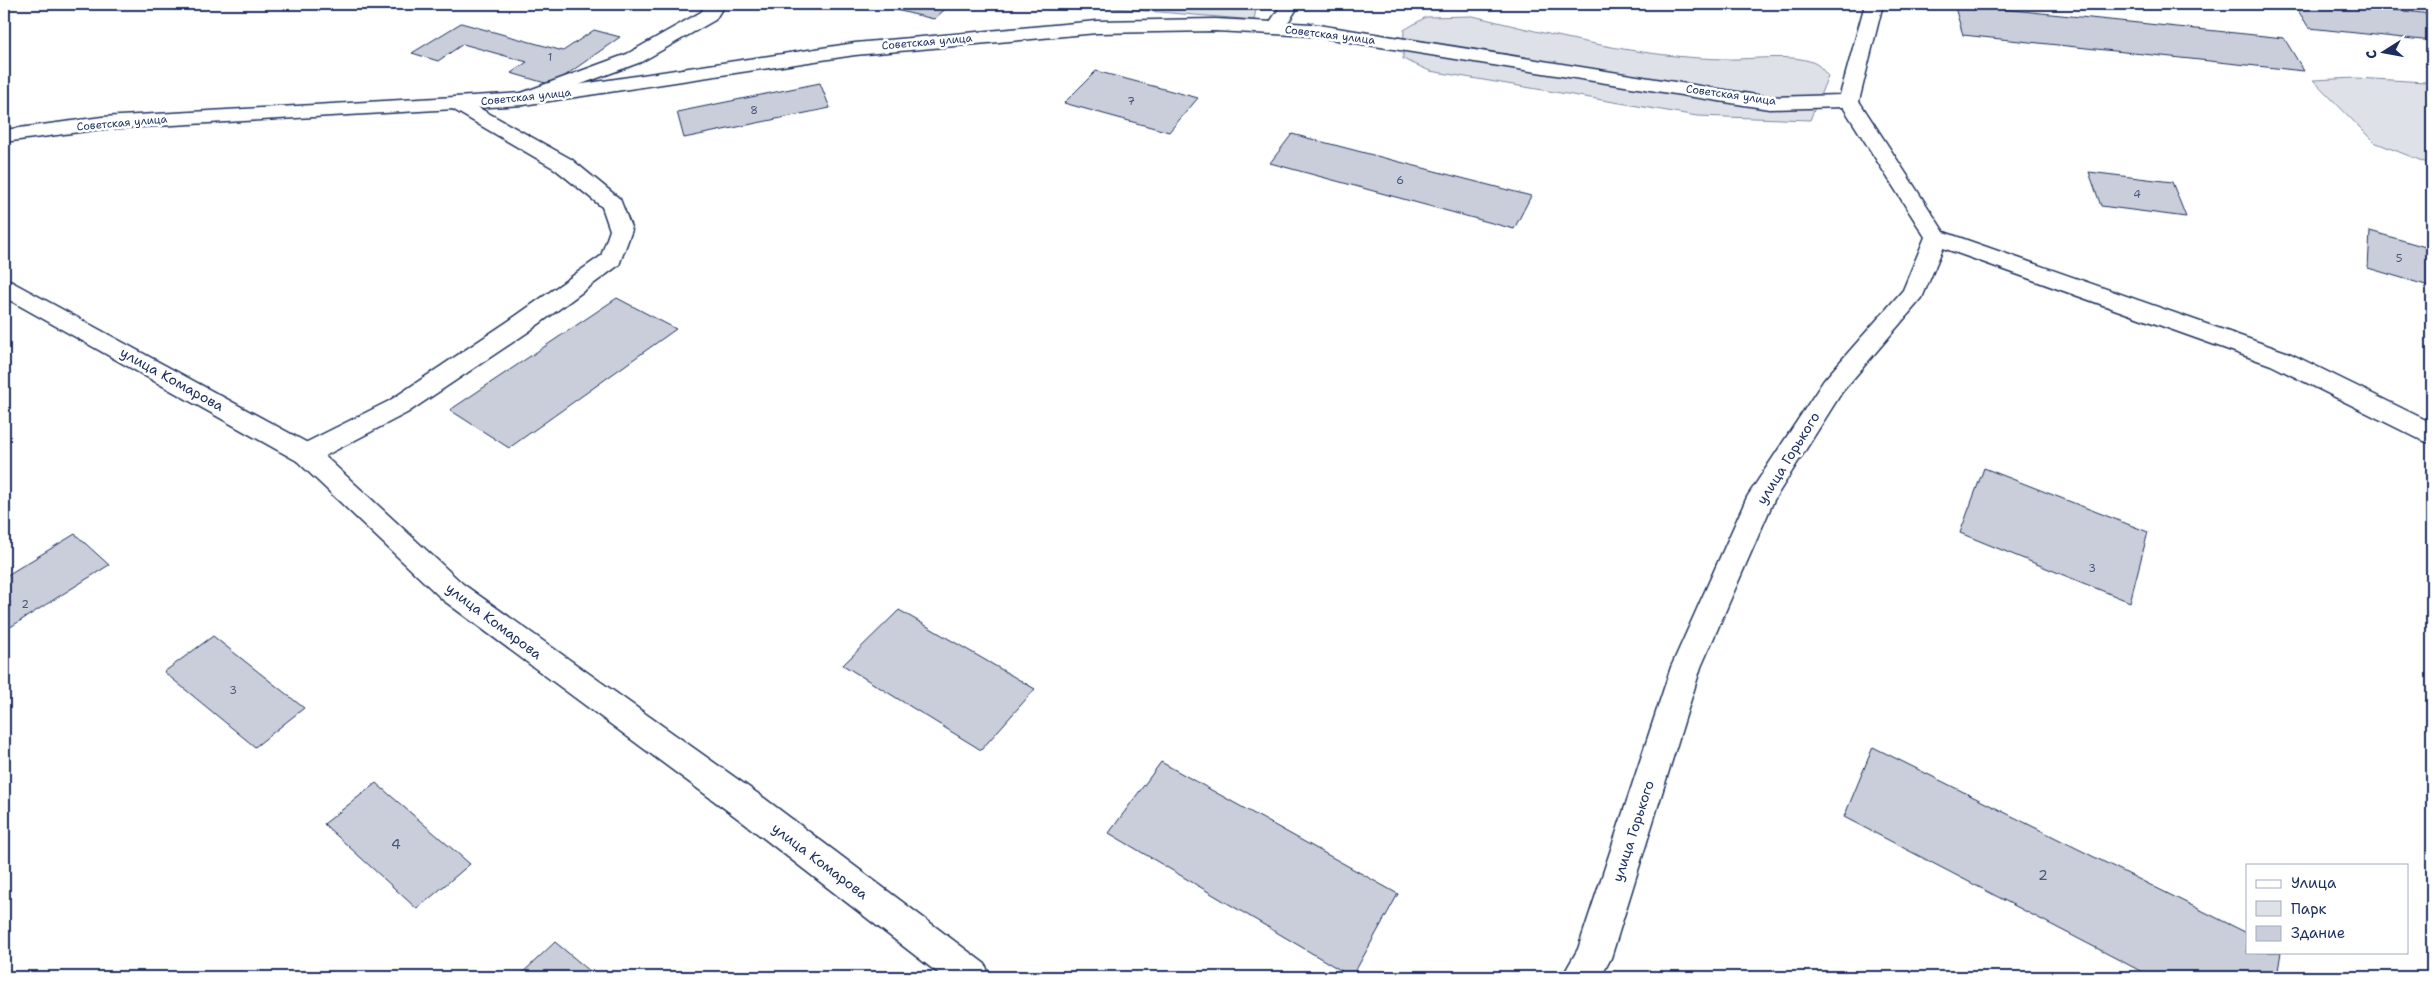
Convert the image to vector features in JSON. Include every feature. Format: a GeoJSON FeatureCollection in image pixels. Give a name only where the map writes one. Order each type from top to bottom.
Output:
{"type":"FeatureCollection","features":[{"type":"Feature","properties":{"kind":"street"},"geometry":{"type":"LineString","coordinates":[[523,99],[634,58],[708,16],[716,4]]}},
{"type":"Feature","properties":{"kind":"street"},"geometry":{"type":"LineString","coordinates":[[1275,28],[1291,4]]}},
{"type":"Feature","properties":{"kind":"street"},"geometry":{"type":"LineString","coordinates":[[1874,4],[1849,101],[1936,237],[2280,359],[2432,434]]}},
{"type":"Feature","properties":{"kind":"street","name":"Советская улица"},"geometry":{"type":"LineString","coordinates":[[4,136],[102,123],[523,99],[855,49],[1096,27],[1215,25],[1312,30],[1769,103],[1849,101]]}},
{"type":"Feature","properties":{"kind":"street"},"geometry":{"type":"LineString","coordinates":[[306,454],[398,407],[519,326],[610,260],[621,230],[612,204],[563,164],[456,103]]}},
{"type":"Feature","properties":{"kind":"street","name":"улица Горького"},"geometry":{"type":"LineString","coordinates":[[1580,977],[1593,958],[1686,667],[1762,497],[1833,386],[1914,293],[1936,237]]}},
{"type":"Feature","properties":{"kind":"street","name":"улица Комарова"},"geometry":{"type":"LineString","coordinates":[[4,288],[77,326],[306,454],[453,592],[752,809],[972,977]]}},
{"type":"Feature","properties":{"kind":"green space"},"geometry":{"type":"Polygon","coordinates":[[[1065,4],[1257,4],[1254,20],[1065,4]]]}},
{"type":"Feature","properties":{"kind":"green space"},"geometry":{"type":"Polygon","coordinates":[[[1473,16],[1599,45],[1663,55],[1727,59],[1799,59],[1818,65],[1828,76],[1810,120],[1697,116],[1430,71],[1403,59],[1404,30],[1426,17],[1473,16]]]}},
{"type":"Feature","properties":{"kind":"green space"},"geometry":{"type":"Polygon","coordinates":[[[2356,78],[2426,82],[2432,80],[2432,165],[2374,142],[2313,80],[2356,78]]]}},
{"type":"Feature","properties":{"kind":"building"},"geometry":{"type":"Polygon","coordinates":[[[870,4],[951,4],[934,19],[870,4]]]}},
{"type":"Feature","properties":{"kind":"building"},"geometry":{"type":"Polygon","coordinates":[[[1954,4],[2284,38],[2304,71],[1963,35],[1954,4]]]}},
{"type":"Feature","properties":{"kind":"building"},"geometry":{"type":"Polygon","coordinates":[[[2294,4],[2337,4],[2432,14],[2432,41],[2309,28],[2294,4]]]}},
{"type":"Feature","properties":{"kind":"building"},"geometry":{"type":"Polygon","coordinates":[[[461,23],[563,51],[594,30],[620,37],[552,85],[511,73],[527,62],[463,44],[438,61],[412,53],[461,23]]]}},
{"type":"Feature","properties":{"kind":"building"},"geometry":{"type":"Polygon","coordinates":[[[1096,71],[1198,98],[1169,132],[1064,103],[1096,71]]]}},
{"type":"Feature","properties":{"kind":"building"},"geometry":{"type":"Polygon","coordinates":[[[820,83],[830,108],[684,138],[677,112],[820,83]]]}},
{"type":"Feature","properties":{"kind":"building"},"geometry":{"type":"Polygon","coordinates":[[[1292,134],[1531,196],[1514,229],[1270,163],[1292,134]]]}},
{"type":"Feature","properties":{"kind":"building"},"geometry":{"type":"Polygon","coordinates":[[[2089,172],[2172,182],[2186,217],[2101,206],[2089,172]]]}},
{"type":"Feature","properties":{"kind":"building"},"geometry":{"type":"Polygon","coordinates":[[[2370,231],[2429,248],[2429,286],[2368,268],[2370,231]]]}},
{"type":"Feature","properties":{"kind":"building"},"geometry":{"type":"Polygon","coordinates":[[[617,298],[676,329],[509,448],[450,410],[617,298]]]}},
{"type":"Feature","properties":{"kind":"building"},"geometry":{"type":"Polygon","coordinates":[[[1984,468],[2148,532],[2130,602],[1960,533],[1984,468]]]}},
{"type":"Feature","properties":{"kind":"building"},"geometry":{"type":"Polygon","coordinates":[[[75,534],[109,565],[4,631],[4,577],[75,534]]]}},
{"type":"Feature","properties":{"kind":"building"},"geometry":{"type":"Polygon","coordinates":[[[899,610],[1035,689],[981,750],[843,665],[899,610]]]}},
{"type":"Feature","properties":{"kind":"building"},"geometry":{"type":"Polygon","coordinates":[[[213,636],[304,708],[255,747],[164,672],[213,636]]]}},
{"type":"Feature","properties":{"kind":"building"},"geometry":{"type":"Polygon","coordinates":[[[1873,747],[2246,933],[2246,954],[2281,954],[2277,977],[2152,977],[1844,817],[1873,747]]]}},
{"type":"Feature","properties":{"kind":"building"},"geometry":{"type":"Polygon","coordinates":[[[1161,762],[1398,894],[1352,977],[1109,833],[1161,762]]]}},
{"type":"Feature","properties":{"kind":"building"},"geometry":{"type":"Polygon","coordinates":[[[376,783],[470,864],[417,909],[324,824],[376,783]]]}},
{"type":"Feature","properties":{"kind":"building"},"geometry":{"type":"Polygon","coordinates":[[[555,942],[597,977],[518,977],[555,942]]]}}]}
